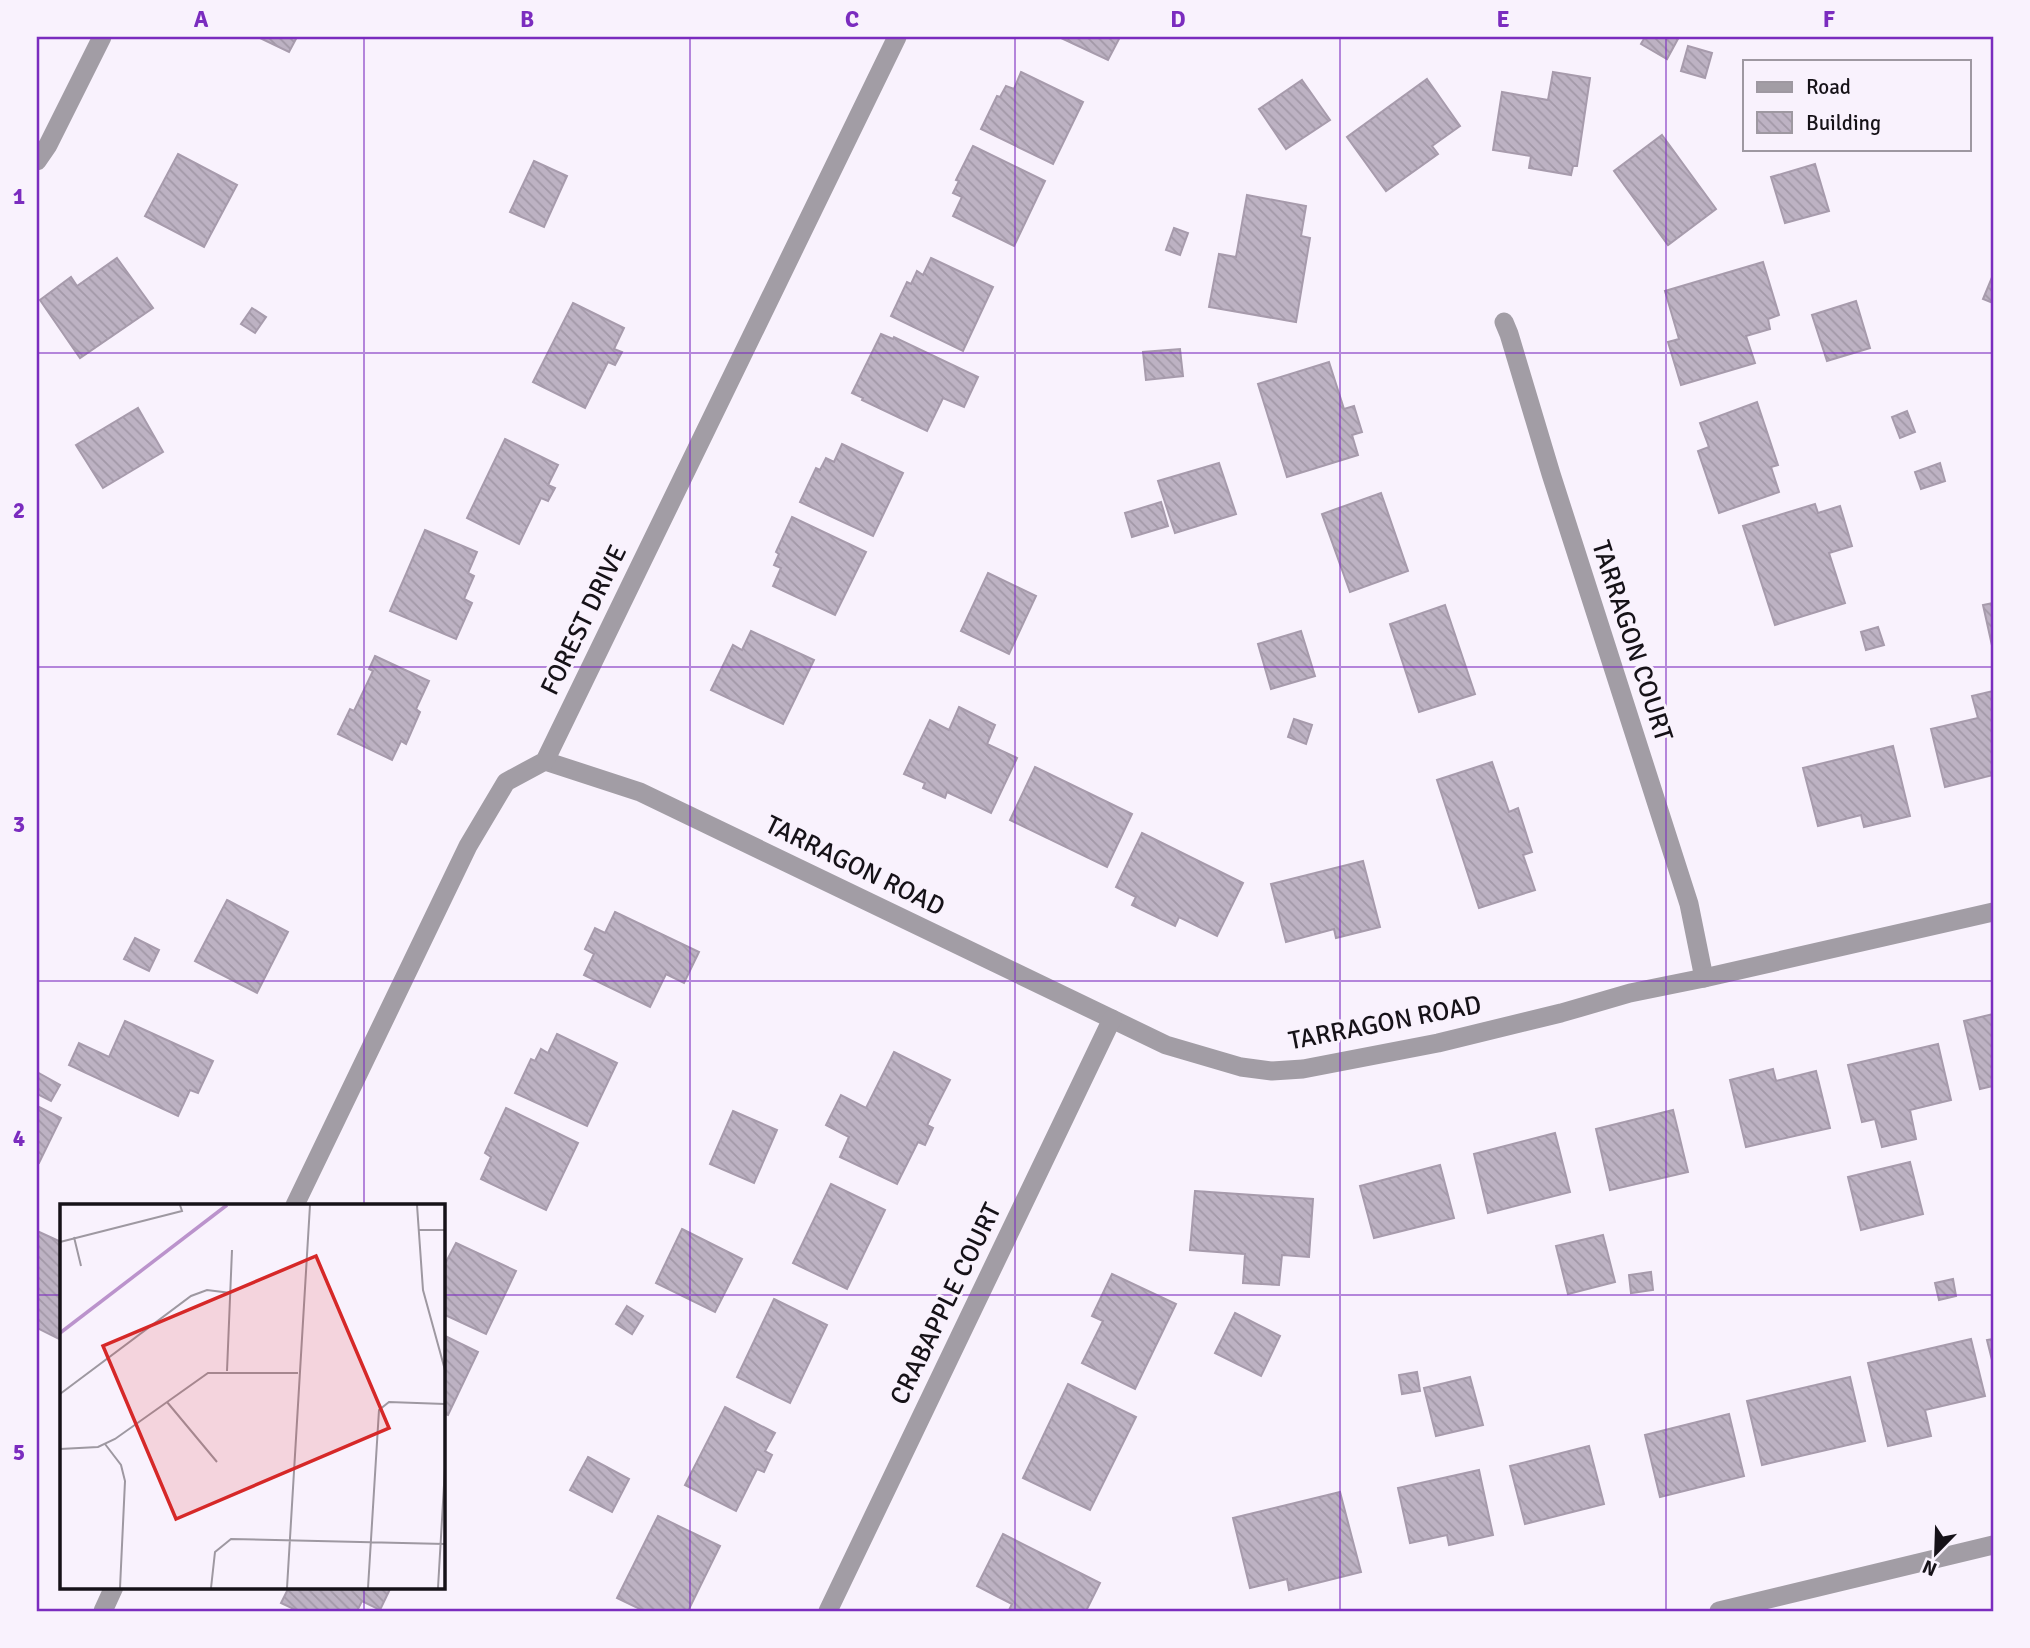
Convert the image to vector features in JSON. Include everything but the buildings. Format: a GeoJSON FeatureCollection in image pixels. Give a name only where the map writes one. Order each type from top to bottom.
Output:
{"type":"FeatureCollection","features":[{"type":"Feature","properties":{"kind":"street"},"geometry":{"type":"LineString","coordinates":[[37,161],[48,145],[102,37]]}},
{"type":"Feature","properties":{"kind":"street","name":"FOREST DRIVE"},"geometry":{"type":"LineString","coordinates":[[545,761],[897,37]]}},
{"type":"Feature","properties":{"kind":"street","name":"TARRAGON COURT"},"geometry":{"type":"LineString","coordinates":[[1504,322],[1689,904],[1703,978]]}},
{"type":"Feature","properties":{"kind":"street"},"geometry":{"type":"LineString","coordinates":[[295,1204],[468,846],[506,782],[545,761]]}},
{"type":"Feature","properties":{"kind":"street","name":"TARRAGON ROAD"},"geometry":{"type":"LineString","coordinates":[[545,761],[640,792],[1166,1045],[1241,1067],[1272,1071],[1303,1069],[1438,1043],[1630,993],[1993,912]]}},
{"type":"Feature","properties":{"kind":"street","name":"CRABAPPLE COURT"},"geometry":{"type":"LineString","coordinates":[[828,1611],[1112,1019]]}},
{"type":"Feature","properties":{"kind":"street"},"geometry":{"type":"LineString","coordinates":[[1719,1611],[1993,1545]]}},
{"type":"Feature","properties":{"kind":"street"},"geometry":{"type":"LineString","coordinates":[[103,1611],[114,1588]]}}]}
